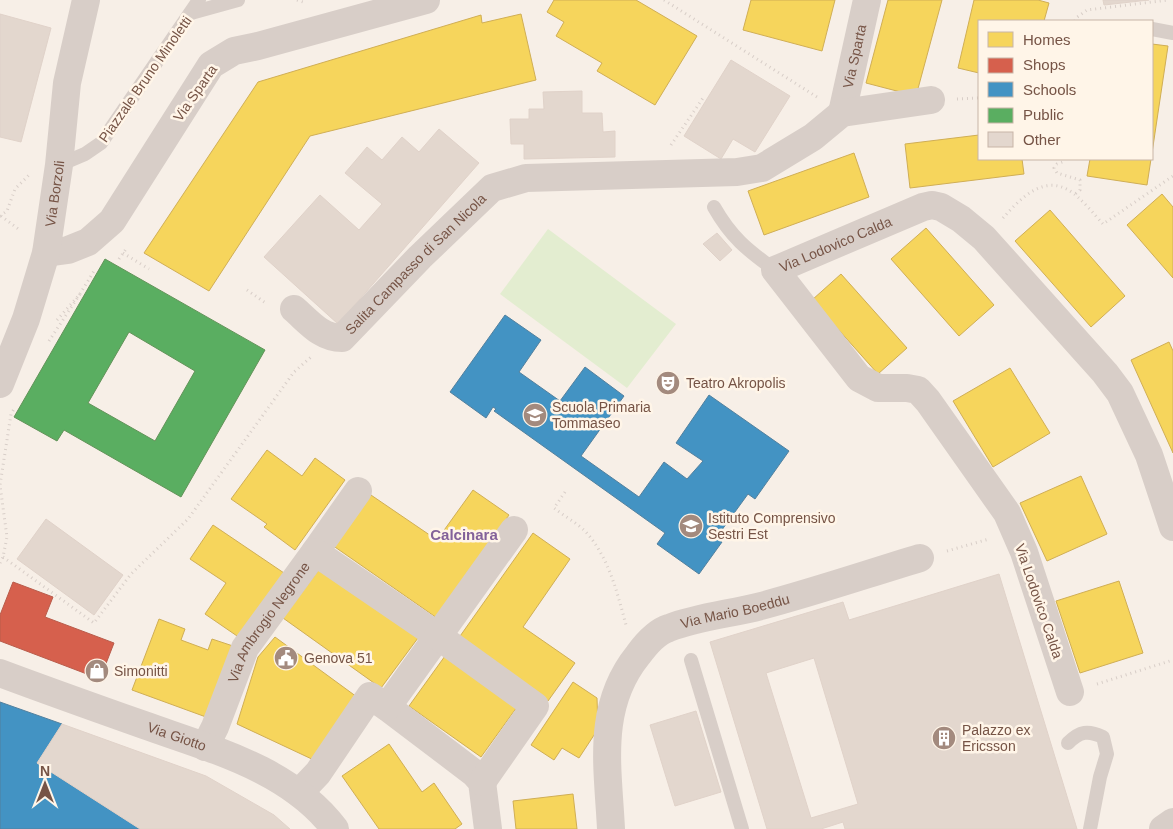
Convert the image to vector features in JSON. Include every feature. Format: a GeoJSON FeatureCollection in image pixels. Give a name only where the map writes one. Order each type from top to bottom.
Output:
{"type":"FeatureCollection","features":[{"type":"Feature","properties":{"kind":"street","name":"Via Borzoli"},"geometry":{"type":"LineString","coordinates":[[0,382],[26,319],[46,252],[59,165],[68,83],[86,0]]}},
{"type":"Feature","properties":{"kind":"street","name":"Via Sparta"},"geometry":{"type":"LineString","coordinates":[[46,252],[68,250],[88,242],[112,221],[211,66],[234,51],[426,0]]}},
{"type":"Feature","properties":{"kind":"street","name":"Via Sparta"},"geometry":{"type":"LineString","coordinates":[[842,113],[867,0]]}},
{"type":"Feature","properties":{"kind":"street"},"geometry":{"type":"LineString","coordinates":[[842,113],[932,100]]}},
{"type":"Feature","properties":{"kind":"street","name":"Salita Campasso di San Nicola"},"geometry":{"type":"LineString","coordinates":[[342,338],[420,257],[492,188],[526,178],[737,172],[762,168],[813,137],[842,113]]}},
{"type":"Feature","properties":{"kind":"street","name":"Via Lodovico Calda"},"geometry":{"type":"LineString","coordinates":[[1070,692],[1024,552],[1007,513],[918,390],[878,388],[859,378],[775,270],[923,207],[932,205],[941,207],[961,218],[984,238],[1120,393],[1150,455],[1173,527]]}},
{"type":"Feature","properties":{"kind":"street"},"geometry":{"type":"LineString","coordinates":[[294,309],[324,335],[331,338],[342,338]]}},
{"type":"Feature","properties":{"kind":"street"},"geometry":{"type":"LineString","coordinates":[[315,552],[358,491]]}},
{"type":"Feature","properties":{"kind":"street"},"geometry":{"type":"LineString","coordinates":[[299,792],[318,773],[378,702],[438,636],[514,530]]}},
{"type":"Feature","properties":{"kind":"street","name":"Via Ambrogio Negrone"},"geometry":{"type":"LineString","coordinates":[[205,747],[215,727],[245,648],[315,552],[438,636],[535,706],[482,782]]}},
{"type":"Feature","properties":{"kind":"street","name":"Via Mario Boeddu"},"geometry":{"type":"LineString","coordinates":[[611,829],[606,743],[611,706],[620,682],[648,641],[667,628],[760,606],[920,558]]}},
{"type":"Feature","properties":{"kind":"street","name":"Via Giotto"},"geometry":{"type":"LineString","coordinates":[[0,674],[259,768],[299,792],[335,829]]}},
{"type":"Feature","properties":{"kind":"street"},"geometry":{"type":"LineString","coordinates":[[378,702],[474,773],[482,782],[488,829]]}},
{"type":"Feature","properties":{"kind":"street"},"geometry":{"type":"LineString","coordinates":[[1163,829],[1173,822]]}},
{"type":"Feature","properties":{"kind":"lane","name":"Piazzale Bruno Minoletti"},"geometry":{"type":"LineString","coordinates":[[59,165],[85,154],[101,143],[191,13],[198,0]]}},
{"type":"Feature","properties":{"kind":"lane"},"geometry":{"type":"LineString","coordinates":[[191,13],[238,0]]}},
{"type":"Feature","properties":{"kind":"lane"},"geometry":{"type":"LineString","coordinates":[[1153,29],[1173,33]]}},
{"type":"Feature","properties":{"kind":"lane"},"geometry":{"type":"LineString","coordinates":[[714,207],[724,225],[735,239],[775,270]]}},
{"type":"Feature","properties":{"kind":"lane"},"geometry":{"type":"LineString","coordinates":[[691,660],[742,829]]}},
{"type":"Feature","properties":{"kind":"lane"},"geometry":{"type":"LineString","coordinates":[[1068,743],[1077,734],[1092,732],[1104,737],[1107,754],[1100,777],[1090,829]]}},
{"type":"Feature","properties":{"kind":"path"},"geometry":{"type":"LineString","coordinates":[[664,0],[842,113]]}},
{"type":"Feature","properties":{"kind":"path"},"geometry":{"type":"LineString","coordinates":[[1075,20],[1086,10],[1168,0]]}},
{"type":"Feature","properties":{"kind":"path"},"geometry":{"type":"LineString","coordinates":[[666,153],[703,98]]}},
{"type":"Feature","properties":{"kind":"path"},"geometry":{"type":"LineString","coordinates":[[1064,160],[1054,168],[1057,173],[1080,180],[1080,190],[1074,195]]}},
{"type":"Feature","properties":{"kind":"path"},"geometry":{"type":"LineString","coordinates":[[984,238],[1012,208],[1040,186],[1053,185],[1070,191],[1104,224],[1173,176]]}},
{"type":"Feature","properties":{"kind":"path"},"geometry":{"type":"LineString","coordinates":[[123,253],[149,269]]}},
{"type":"Feature","properties":{"kind":"path","name":"Salita Campasso di San Nicola"},"geometry":{"type":"LineString","coordinates":[[3,557],[94,623],[131,574],[188,519],[294,372],[319,351],[342,338]]}},
{"type":"Feature","properties":{"kind":"path"},"geometry":{"type":"LineString","coordinates":[[0,563],[3,557],[6,537],[0,485],[10,424]]}},
{"type":"Feature","properties":{"kind":"path"},"geometry":{"type":"LineString","coordinates":[[565,492],[554,508],[585,531],[603,554],[618,595],[634,659]]}},
{"type":"Feature","properties":{"kind":"path"},"geometry":{"type":"LineString","coordinates":[[920,558],[1015,532]]}},
{"type":"Feature","properties":{"kind":"path"},"geometry":{"type":"LineString","coordinates":[[1070,692],[1173,660]]}},
{"type":"Feature","properties":{"kind":"green space"},"geometry":{"type":"Polygon","coordinates":[[[548,229],[676,324],[627,388],[500,294],[548,229]]]}},
{"type":"Feature","properties":{"kind":"building: Homes"},"geometry":{"type":"Polygon","coordinates":[[[554,0],[636,0],[697,36],[655,105],[597,71],[602,63],[556,36],[564,22],[547,12],[554,0]]]}},
{"type":"Feature","properties":{"kind":"building: Homes"},"geometry":{"type":"Polygon","coordinates":[[[751,0],[835,0],[822,51],[743,30],[751,0]]]}},
{"type":"Feature","properties":{"kind":"building: Homes"},"geometry":{"type":"Polygon","coordinates":[[[888,0],[942,0],[916,96],[866,83],[888,0]]]}},
{"type":"Feature","properties":{"kind":"building: Homes"},"geometry":{"type":"Polygon","coordinates":[[[974,0],[1038,0],[1049,3],[1044,20],[978,20],[978,73],[958,68],[974,0]]]}},
{"type":"Feature","properties":{"kind":"building: Homes"},"geometry":{"type":"Polygon","coordinates":[[[521,14],[536,80],[310,136],[209,291],[144,253],[258,82],[481,15],[482,23],[521,14]]]}},
{"type":"Feature","properties":{"kind":"building: Homes"},"geometry":{"type":"Polygon","coordinates":[[[1153,44],[1168,46],[1153,146],[1153,44]]]}},
{"type":"Feature","properties":{"kind":"building: Homes"},"geometry":{"type":"Polygon","coordinates":[[[978,135],[978,160],[1022,160],[1024,174],[910,188],[905,144],[978,135]]]}},
{"type":"Feature","properties":{"kind":"building: Homes"},"geometry":{"type":"Polygon","coordinates":[[[854,153],[869,197],[764,235],[748,191],[854,153]]]}},
{"type":"Feature","properties":{"kind":"building: Homes"},"geometry":{"type":"Polygon","coordinates":[[[1090,160],[1151,160],[1147,185],[1087,176],[1090,160]]]}},
{"type":"Feature","properties":{"kind":"building: Homes"},"geometry":{"type":"Polygon","coordinates":[[[1162,194],[1173,207],[1173,278],[1127,225],[1162,194]]]}},
{"type":"Feature","properties":{"kind":"building: Homes"},"geometry":{"type":"Polygon","coordinates":[[[1050,210],[1125,296],[1091,327],[1015,241],[1050,210]]]}},
{"type":"Feature","properties":{"kind":"building: Homes"},"geometry":{"type":"Polygon","coordinates":[[[926,228],[994,305],[959,336],[891,259],[926,228]]]}},
{"type":"Feature","properties":{"kind":"building: Homes"},"geometry":{"type":"Polygon","coordinates":[[[841,274],[907,348],[878,374],[812,300],[841,274]]]}},
{"type":"Feature","properties":{"kind":"building: Homes"},"geometry":{"type":"Polygon","coordinates":[[[1169,342],[1173,351],[1173,453],[1131,360],[1169,342]]]}},
{"type":"Feature","properties":{"kind":"building: Homes"},"geometry":{"type":"Polygon","coordinates":[[[1010,368],[1050,433],[993,467],[953,401],[1010,368]]]}},
{"type":"Feature","properties":{"kind":"building: Homes"},"geometry":{"type":"Polygon","coordinates":[[[267,450],[302,476],[315,458],[345,480],[295,550],[264,527],[267,524],[231,499],[267,450]]]}},
{"type":"Feature","properties":{"kind":"building: Homes"},"geometry":{"type":"Polygon","coordinates":[[[1081,476],[1107,534],[1047,561],[1020,503],[1081,476]]]}},
{"type":"Feature","properties":{"kind":"building: Homes"},"geometry":{"type":"Polygon","coordinates":[[[473,490],[509,515],[437,618],[332,545],[368,493],[437,540],[473,490]]]}},
{"type":"Feature","properties":{"kind":"building: Homes"},"geometry":{"type":"Polygon","coordinates":[[[213,525],[284,573],[240,638],[205,614],[226,583],[190,559],[213,525]]]}},
{"type":"Feature","properties":{"kind":"building: Homes"},"geometry":{"type":"Polygon","coordinates":[[[533,533],[570,559],[523,627],[575,663],[548,701],[458,639],[533,533]]]}},
{"type":"Feature","properties":{"kind":"building: Homes"},"geometry":{"type":"Polygon","coordinates":[[[320,568],[418,638],[381,688],[283,618],[320,568]]]}},
{"type":"Feature","properties":{"kind":"building: Homes"},"geometry":{"type":"Polygon","coordinates":[[[1119,581],[1143,653],[1080,673],[1056,601],[1119,581]]]}},
{"type":"Feature","properties":{"kind":"building: Homes"},"geometry":{"type":"Polygon","coordinates":[[[159,619],[185,629],[181,640],[208,650],[212,639],[233,646],[206,717],[132,690],[159,619]]]}},
{"type":"Feature","properties":{"kind":"building: Homes"},"geometry":{"type":"Polygon","coordinates":[[[275,637],[357,697],[316,761],[237,724],[258,657],[275,637]]]}},
{"type":"Feature","properties":{"kind":"building: Homes"},"geometry":{"type":"Polygon","coordinates":[[[445,656],[517,707],[481,757],[409,706],[445,656]]]}},
{"type":"Feature","properties":{"kind":"building: Homes"},"geometry":{"type":"Polygon","coordinates":[[[573,682],[597,698],[598,729],[579,758],[562,748],[554,760],[531,745],[573,682]]]}},
{"type":"Feature","properties":{"kind":"building: Homes"},"geometry":{"type":"Polygon","coordinates":[[[389,744],[422,792],[434,783],[462,824],[455,829],[379,829],[342,776],[389,744]]]}},
{"type":"Feature","properties":{"kind":"building: Homes"},"geometry":{"type":"Polygon","coordinates":[[[573,794],[577,829],[516,829],[513,801],[573,794]]]}},
{"type":"Feature","properties":{"kind":"building: Shops"},"geometry":{"type":"Polygon","coordinates":[[[13,582],[53,597],[45,617],[114,643],[100,679],[0,641],[0,615],[13,582]]]}},
{"type":"Feature","properties":{"kind":"building: Schools"},"geometry":{"type":"Polygon","coordinates":[[[505,315],[541,340],[519,372],[560,401],[585,367],[624,396],[581,456],[639,497],[664,462],[687,479],[703,461],[676,443],[709,395],[789,451],[755,499],[748,494],[716,538],[722,542],[699,574],[657,544],[665,533],[494,411],[496,409],[493,407],[486,418],[450,392],[505,315]]]}},
{"type":"Feature","properties":{"kind":"building: Schools"},"geometry":{"type":"Polygon","coordinates":[[[0,702],[62,724],[37,763],[140,829],[0,829],[0,702]]]}},
{"type":"Feature","properties":{"kind":"building: Public"},"geometry":{"type":"Polygon","coordinates":[[[105,259],[265,350],[181,497],[64,430],[57,441],[14,417],[105,259]],[[129,332],[88,403],[155,441],[195,371],[129,332]]]}},
{"type":"Feature","properties":{"kind":"building: Other"},"geometry":{"type":"Polygon","coordinates":[[[1103,0],[1149,0],[1104,5],[1103,0]]]}},
{"type":"Feature","properties":{"kind":"building: Other"},"geometry":{"type":"Polygon","coordinates":[[[0,14],[51,28],[21,142],[0,137],[0,14]]]}},
{"type":"Feature","properties":{"kind":"building: Other"},"geometry":{"type":"Polygon","coordinates":[[[731,60],[790,96],[755,152],[733,139],[721,159],[684,136],[731,60]]]}},
{"type":"Feature","properties":{"kind":"building: Other"},"geometry":{"type":"Polygon","coordinates":[[[582,91],[582,113],[602,113],[603,132],[615,131],[615,157],[524,159],[524,144],[511,144],[510,119],[529,119],[529,109],[544,109],[543,92],[582,91]]]}},
{"type":"Feature","properties":{"kind":"building: Other"},"geometry":{"type":"Polygon","coordinates":[[[439,129],[479,163],[338,324],[264,257],[320,195],[359,230],[382,204],[345,173],[367,147],[382,160],[402,137],[419,152],[439,129]]]}},
{"type":"Feature","properties":{"kind":"building: Other"},"geometry":{"type":"Polygon","coordinates":[[[717,233],[732,250],[720,261],[703,244],[717,233]]]}},
{"type":"Feature","properties":{"kind":"building: Other"},"geometry":{"type":"Polygon","coordinates":[[[46,519],[123,575],[94,615],[17,559],[46,519]]]}},
{"type":"Feature","properties":{"kind":"building: Other","name":"Palazzo ex Ericsson"},"geometry":{"type":"Polygon","coordinates":[[[999,574],[1077,829],[845,829],[843,822],[821,829],[767,829],[710,642],[843,602],[849,620],[999,574]],[[814,658],[766,673],[811,818],[858,804],[814,658]]]}},
{"type":"Feature","properties":{"kind":"building: Other"},"geometry":{"type":"Polygon","coordinates":[[[696,711],[721,792],[675,806],[650,725],[696,711]]]}},
{"type":"Feature","properties":{"kind":"building: Other"},"geometry":{"type":"Polygon","coordinates":[[[62,724],[206,776],[274,815],[290,829],[140,829],[37,763],[62,724]]]}},
{"type":"Feature","properties":{"kind":"place","name":"Teatro Akropolis"},"geometry":{"type":"Point","coordinates":[668,383]}},
{"type":"Feature","properties":{"kind":"place","name":"Scuola Primaria Tommaseo"},"geometry":{"type":"Point","coordinates":[535,415]}},
{"type":"Feature","properties":{"kind":"place","name":"Istituto Comprensivo Sestri Est"},"geometry":{"type":"Point","coordinates":[691,526]}},
{"type":"Feature","properties":{"kind":"place","name":"Genova 51"},"geometry":{"type":"Point","coordinates":[286,658]}},
{"type":"Feature","properties":{"kind":"place","name":"Simonitti"},"geometry":{"type":"Point","coordinates":[97,671]}},
{"type":"Feature","properties":{"kind":"place","name":"Palazzo ex Ericsson"},"geometry":{"type":"Point","coordinates":[944,738]}},
{"type":"Feature","properties":{"kind":"district","name":"Calcinara"},"geometry":{"type":"Point","coordinates":[464,534]}}]}
